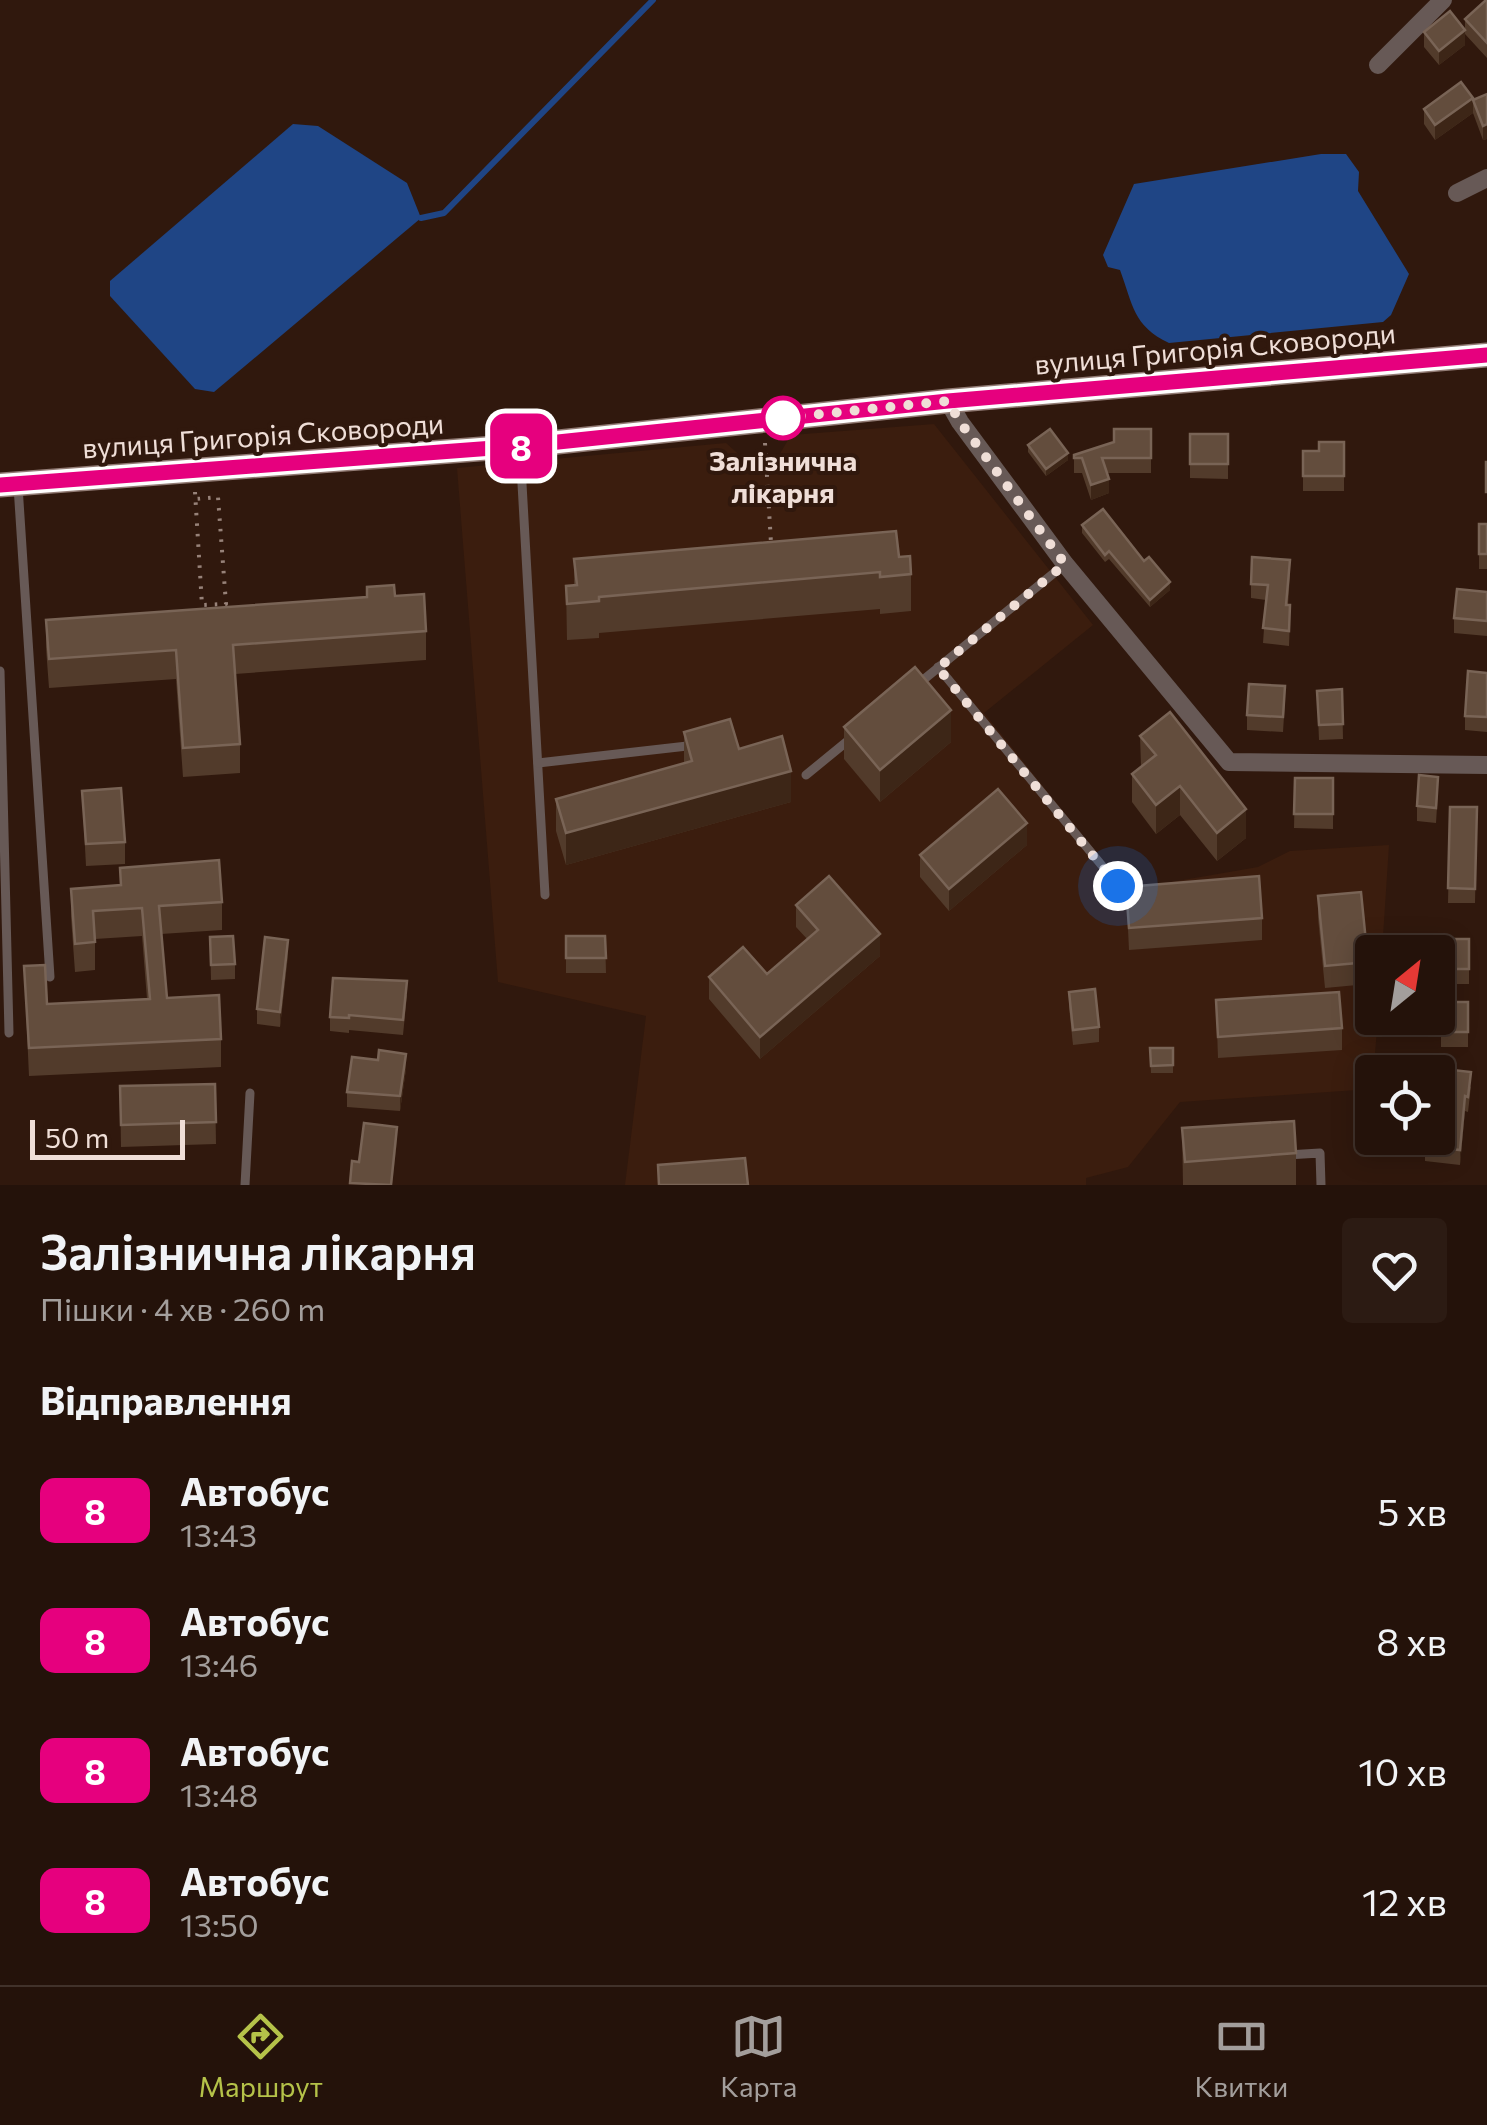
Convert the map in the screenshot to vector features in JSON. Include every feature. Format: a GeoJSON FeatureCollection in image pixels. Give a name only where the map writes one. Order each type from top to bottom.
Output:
{"type":"FeatureCollection","features":[{"type":"Feature","properties":{"kind":"street"},"geometry":{"type":"LineString","coordinates":[[1378,65],[1444,0]]}},
{"type":"Feature","properties":{"kind":"street"},"geometry":{"type":"LineString","coordinates":[[1457,193],[1487,178]]}},
{"type":"Feature","properties":{"kind":"street","name":"вулиця Григорія Сковороди"},"geometry":{"type":"LineString","coordinates":[[9,485],[520,446],[948,401],[1487,355]]}},
{"type":"Feature","properties":{"kind":"street"},"geometry":{"type":"LineString","coordinates":[[948,401],[1065,564],[1229,762],[1487,765]]}},
{"type":"Feature","properties":{"kind":"lane"},"geometry":{"type":"LineString","coordinates":[[520,446],[546,895]]}},
{"type":"Feature","properties":{"kind":"lane"},"geometry":{"type":"LineString","coordinates":[[9,485],[50,977]]}},
{"type":"Feature","properties":{"kind":"lane"},"geometry":{"type":"LineString","coordinates":[[909,691],[1065,564]]}},
{"type":"Feature","properties":{"kind":"lane"},"geometry":{"type":"LineString","coordinates":[[938,668],[1118,886]]}},
{"type":"Feature","properties":{"kind":"lane"},"geometry":{"type":"LineString","coordinates":[[0,671],[9,1033]]}},
{"type":"Feature","properties":{"kind":"lane"},"geometry":{"type":"LineString","coordinates":[[806,775],[865,727]]}},
{"type":"Feature","properties":{"kind":"lane"},"geometry":{"type":"LineString","coordinates":[[538,762],[709,744]]}},
{"type":"Feature","properties":{"kind":"lane"},"geometry":{"type":"LineString","coordinates":[[245,1185],[250,1094]]}},
{"type":"Feature","properties":{"kind":"lane"},"geometry":{"type":"LineString","coordinates":[[1267,1156],[1320,1153],[1321,1185]]}},
{"type":"Feature","properties":{"kind":"path"},"geometry":{"type":"LineString","coordinates":[[764,434],[772,558]]}},
{"type":"Feature","properties":{"kind":"path"},"geometry":{"type":"LineString","coordinates":[[195,482],[202,606],[226,604],[218,497],[196,499]]}},
{"type":"Feature","properties":{"kind":"shaded area"},"geometry":{"type":"Polygon","coordinates":[[[934,424],[1093,625],[984,713],[1118,879],[1137,888],[1258,867],[1290,851],[1389,845],[1383,935],[1355,935],[1355,1035],[1377,1035],[1375,1055],[1355,1055],[1355,1090],[1180,1102],[1128,1167],[1086,1178],[1086,1185],[625,1185],[646,1016],[498,982],[457,468],[726,443],[745,460],[778,457],[791,435],[934,424]]]}},
{"type":"Feature","properties":{"kind":"water"},"geometry":{"type":"Polygon","coordinates":[[[293,124],[318,126],[407,183],[421,218],[214,392],[195,389],[110,296],[110,281],[293,124]]]}},
{"type":"Feature","properties":{"kind":"water"},"geometry":{"type":"Polygon","coordinates":[[[1321,154],[1346,154],[1359,172],[1358,191],[1409,274],[1391,315],[1383,322],[1169,343],[1141,322],[1120,270],[1108,267],[1103,255],[1134,184],[1321,154]]]}},
{"type":"Feature","properties":{"kind":"building"},"geometry":{"type":"Polygon","coordinates":[[[1487,1],[1487,43],[1465,19],[1487,1]]]}},
{"type":"Feature","properties":{"kind":"building"},"geometry":{"type":"Polygon","coordinates":[[[1450,11],[1465,30],[1439,51],[1424,32],[1450,11]]]}},
{"type":"Feature","properties":{"kind":"building"},"geometry":{"type":"Polygon","coordinates":[[[1461,82],[1473,98],[1435,125],[1424,109],[1461,82]]]}},
{"type":"Feature","properties":{"kind":"building"},"geometry":{"type":"Polygon","coordinates":[[[1487,94],[1487,124],[1483,126],[1473,100],[1487,94]]]}},
{"type":"Feature","properties":{"kind":"building"},"geometry":{"type":"Polygon","coordinates":[[[1050,429],[1068,453],[1046,469],[1028,445],[1050,429]]]}},
{"type":"Feature","properties":{"kind":"building"},"geometry":{"type":"Polygon","coordinates":[[[1114,429],[1151,429],[1151,458],[1102,458],[1109,479],[1091,485],[1082,458],[1074,455],[1114,442],[1114,429]]]}},
{"type":"Feature","properties":{"kind":"building"},"geometry":{"type":"Polygon","coordinates":[[[1190,434],[1228,434],[1228,464],[1190,464],[1190,434]]]}},
{"type":"Feature","properties":{"kind":"building"},"geometry":{"type":"Polygon","coordinates":[[[1319,442],[1344,442],[1344,476],[1303,476],[1303,451],[1319,451],[1319,442]]]}},
{"type":"Feature","properties":{"kind":"building"},"geometry":{"type":"Polygon","coordinates":[[[1103,509],[1144,561],[1149,557],[1170,582],[1150,600],[1109,551],[1105,555],[1082,525],[1103,509]]]}},
{"type":"Feature","properties":{"kind":"building"},"geometry":{"type":"Polygon","coordinates":[[[1479,524],[1487,524],[1487,554],[1479,554],[1479,524]]]}},
{"type":"Feature","properties":{"kind":"building"},"geometry":{"type":"Polygon","coordinates":[[[896,531],[899,557],[910,556],[911,574],[880,577],[880,572],[599,597],[599,601],[567,604],[566,586],[577,585],[574,559],[896,531]]]}},
{"type":"Feature","properties":{"kind":"building"},"geometry":{"type":"Polygon","coordinates":[[[1252,557],[1290,560],[1286,605],[1290,605],[1289,631],[1263,628],[1268,585],[1251,584],[1252,557]]]}},
{"type":"Feature","properties":{"kind":"building"},"geometry":{"type":"Polygon","coordinates":[[[394,585],[395,596],[424,594],[426,631],[233,645],[240,744],[183,748],[176,650],[49,659],[46,620],[367,597],[367,587],[394,585]]]}},
{"type":"Feature","properties":{"kind":"building"},"geometry":{"type":"Polygon","coordinates":[[[1457,589],[1487,592],[1487,621],[1454,618],[1457,589]]]}},
{"type":"Feature","properties":{"kind":"building"},"geometry":{"type":"Polygon","coordinates":[[[915,667],[951,710],[880,770],[844,727],[915,667]]]}},
{"type":"Feature","properties":{"kind":"building"},"geometry":{"type":"Polygon","coordinates":[[[1468,671],[1487,673],[1487,717],[1465,716],[1468,671]]]}},
{"type":"Feature","properties":{"kind":"building"},"geometry":{"type":"Polygon","coordinates":[[[1249,684],[1285,686],[1283,717],[1247,715],[1249,684]]]}},
{"type":"Feature","properties":{"kind":"building"},"geometry":{"type":"Polygon","coordinates":[[[1342,689],[1343,724],[1319,725],[1317,691],[1342,689]]]}},
{"type":"Feature","properties":{"kind":"building"},"geometry":{"type":"Polygon","coordinates":[[[1170,712],[1246,809],[1217,833],[1180,786],[1156,805],[1132,774],[1156,755],[1140,736],[1170,712]]]}},
{"type":"Feature","properties":{"kind":"building"},"geometry":{"type":"Polygon","coordinates":[[[730,719],[739,749],[782,736],[791,771],[566,833],[556,799],[692,761],[684,732],[730,719]]]}},
{"type":"Feature","properties":{"kind":"building"},"geometry":{"type":"Polygon","coordinates":[[[1419,775],[1438,777],[1436,808],[1417,806],[1419,775]]]}},
{"type":"Feature","properties":{"kind":"building"},"geometry":{"type":"Polygon","coordinates":[[[1295,778],[1333,778],[1333,814],[1294,814],[1295,778]]]}},
{"type":"Feature","properties":{"kind":"building"},"geometry":{"type":"Polygon","coordinates":[[[121,788],[125,842],[86,844],[82,791],[121,788]]]}},
{"type":"Feature","properties":{"kind":"building"},"geometry":{"type":"Polygon","coordinates":[[[998,789],[1027,823],[949,889],[920,855],[998,789]]]}},
{"type":"Feature","properties":{"kind":"building"},"geometry":{"type":"Polygon","coordinates":[[[1450,807],[1477,807],[1475,889],[1448,888],[1450,807]]]}},
{"type":"Feature","properties":{"kind":"building"},"geometry":{"type":"Polygon","coordinates":[[[219,860],[222,902],[159,906],[167,998],[219,995],[221,1039],[29,1048],[24,966],[45,965],[47,1004],[150,999],[142,908],[93,911],[95,942],[75,944],[71,889],[121,885],[120,868],[219,860]]]}},
{"type":"Feature","properties":{"kind":"building"},"geometry":{"type":"Polygon","coordinates":[[[829,876],[880,934],[760,1037],[709,977],[743,947],[767,974],[818,930],[796,905],[829,876]]]}},
{"type":"Feature","properties":{"kind":"building"},"geometry":{"type":"Polygon","coordinates":[[[1259,876],[1262,918],[1129,928],[1126,887],[1259,876]]]}},
{"type":"Feature","properties":{"kind":"building"},"geometry":{"type":"Polygon","coordinates":[[[1361,892],[1365,935],[1355,935],[1355,963],[1325,966],[1318,896],[1361,892]]]}},
{"type":"Feature","properties":{"kind":"building"},"geometry":{"type":"Polygon","coordinates":[[[233,936],[235,964],[211,965],[210,937],[233,936]]]}},
{"type":"Feature","properties":{"kind":"building"},"geometry":{"type":"Polygon","coordinates":[[[566,936],[605,936],[606,958],[566,958],[566,936]]]}},
{"type":"Feature","properties":{"kind":"building"},"geometry":{"type":"Polygon","coordinates":[[[265,937],[288,940],[280,1012],[257,1009],[265,937]]]}},
{"type":"Feature","properties":{"kind":"building"},"geometry":{"type":"Polygon","coordinates":[[[1455,939],[1469,939],[1469,969],[1455,969],[1455,939]]]}},
{"type":"Feature","properties":{"kind":"building"},"geometry":{"type":"Polygon","coordinates":[[[333,978],[407,981],[403,1020],[330,1017],[333,978]]]}},
{"type":"Feature","properties":{"kind":"building"},"geometry":{"type":"Polygon","coordinates":[[[1095,989],[1099,1027],[1073,1030],[1069,992],[1095,989]]]}},
{"type":"Feature","properties":{"kind":"building"},"geometry":{"type":"Polygon","coordinates":[[[1339,992],[1342,1028],[1218,1037],[1216,1000],[1339,992]]]}},
{"type":"Feature","properties":{"kind":"building"},"geometry":{"type":"Polygon","coordinates":[[[1455,1002],[1468,1002],[1468,1032],[1455,1032],[1455,1002]]]}},
{"type":"Feature","properties":{"kind":"building"},"geometry":{"type":"Polygon","coordinates":[[[1150,1048],[1173,1048],[1173,1065],[1151,1066],[1150,1048]]]}},
{"type":"Feature","properties":{"kind":"building"},"geometry":{"type":"Polygon","coordinates":[[[379,1050],[406,1054],[400,1096],[347,1092],[352,1057],[378,1060],[379,1050]]]}},
{"type":"Feature","properties":{"kind":"building"},"geometry":{"type":"Polygon","coordinates":[[[1455,1070],[1471,1072],[1460,1150],[1455,1149],[1455,1070]]]}},
{"type":"Feature","properties":{"kind":"building"},"geometry":{"type":"Polygon","coordinates":[[[215,1084],[216,1122],[121,1125],[120,1086],[215,1084]]]}},
{"type":"Feature","properties":{"kind":"building"},"geometry":{"type":"Polygon","coordinates":[[[1294,1121],[1296,1153],[1185,1162],[1182,1128],[1294,1121]]]}},
{"type":"Feature","properties":{"kind":"building"},"geometry":{"type":"Polygon","coordinates":[[[364,1123],[397,1127],[391,1185],[350,1183],[352,1161],[359,1162],[364,1123]]]}},
{"type":"Feature","properties":{"kind":"building"},"geometry":{"type":"Polygon","coordinates":[[[745,1158],[748,1185],[659,1185],[658,1165],[745,1158]]]}},
{"type":"Feature","properties":{"kind":"waterway"},"geometry":{"type":"LineString","coordinates":[[421,218],[444,213],[653,0]]}},
{"type":"Feature","properties":{"kind":"bus line","name":"8"},"geometry":{"type":"LineString","coordinates":[[0,485],[520,446],[948,401],[1487,355]]}},
{"type":"Feature","properties":{"kind":"place","name":"Залізнична лікарня"},"geometry":{"type":"Point","coordinates":[783,418]}},
{"type":"Feature","properties":{"kind":"route"},"geometry":{"type":"LineString","coordinates":[[783,418],[948,401],[1065,564],[938,668],[1118,886]]}}]}
